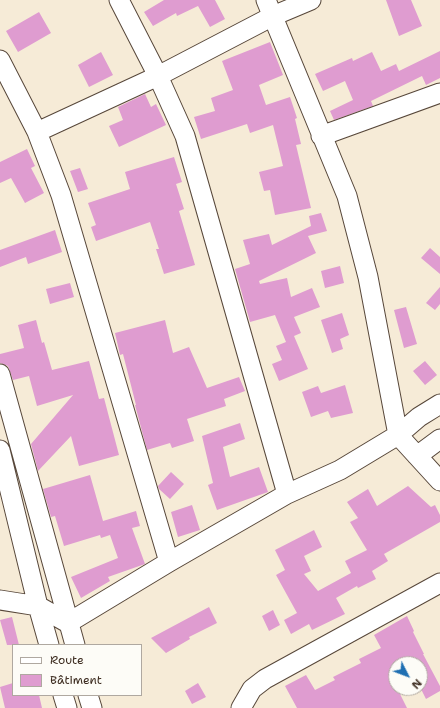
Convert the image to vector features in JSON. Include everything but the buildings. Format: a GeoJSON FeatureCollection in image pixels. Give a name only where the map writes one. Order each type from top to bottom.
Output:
{"type":"FeatureCollection","features":[{"type":"Feature","properties":{"kind":"street"},"geometry":{"type":"LineString","coordinates":[[119,0],[158,76],[185,136],[287,494]]}},
{"type":"Feature","properties":{"kind":"street"},"geometry":{"type":"LineString","coordinates":[[37,132],[158,76],[270,8],[312,0]]}},
{"type":"Feature","properties":{"kind":"street"},"geometry":{"type":"LineString","coordinates":[[270,8],[321,136],[347,196],[368,277],[398,435],[440,481]]}},
{"type":"Feature","properties":{"kind":"street"},"geometry":{"type":"LineString","coordinates":[[0,60],[37,132],[61,195],[169,562]]}},
{"type":"Feature","properties":{"kind":"street"},"geometry":{"type":"LineString","coordinates":[[321,136],[440,93]]}},
{"type":"Feature","properties":{"kind":"street"},"geometry":{"type":"LineString","coordinates":[[0,374],[75,644]]}},
{"type":"Feature","properties":{"kind":"street"},"geometry":{"type":"LineString","coordinates":[[68,622],[287,494],[340,470],[398,435],[419,417],[440,404]]}},
{"type":"Feature","properties":{"kind":"street"},"geometry":{"type":"LineString","coordinates":[[417,456],[440,439]]}},
{"type":"Feature","properties":{"kind":"street"},"geometry":{"type":"LineString","coordinates":[[0,450],[49,644]]}},
{"type":"Feature","properties":{"kind":"street"},"geometry":{"type":"LineString","coordinates":[[241,708],[252,689],[266,679],[440,583]]}},
{"type":"Feature","properties":{"kind":"street"},"geometry":{"type":"LineString","coordinates":[[0,600],[38,606],[68,622]]}},
{"type":"Feature","properties":{"kind":"street"},"geometry":{"type":"LineString","coordinates":[[63,696],[67,708]]}},
{"type":"Feature","properties":{"kind":"street"},"geometry":{"type":"LineString","coordinates":[[88,696],[92,708]]}}]}
